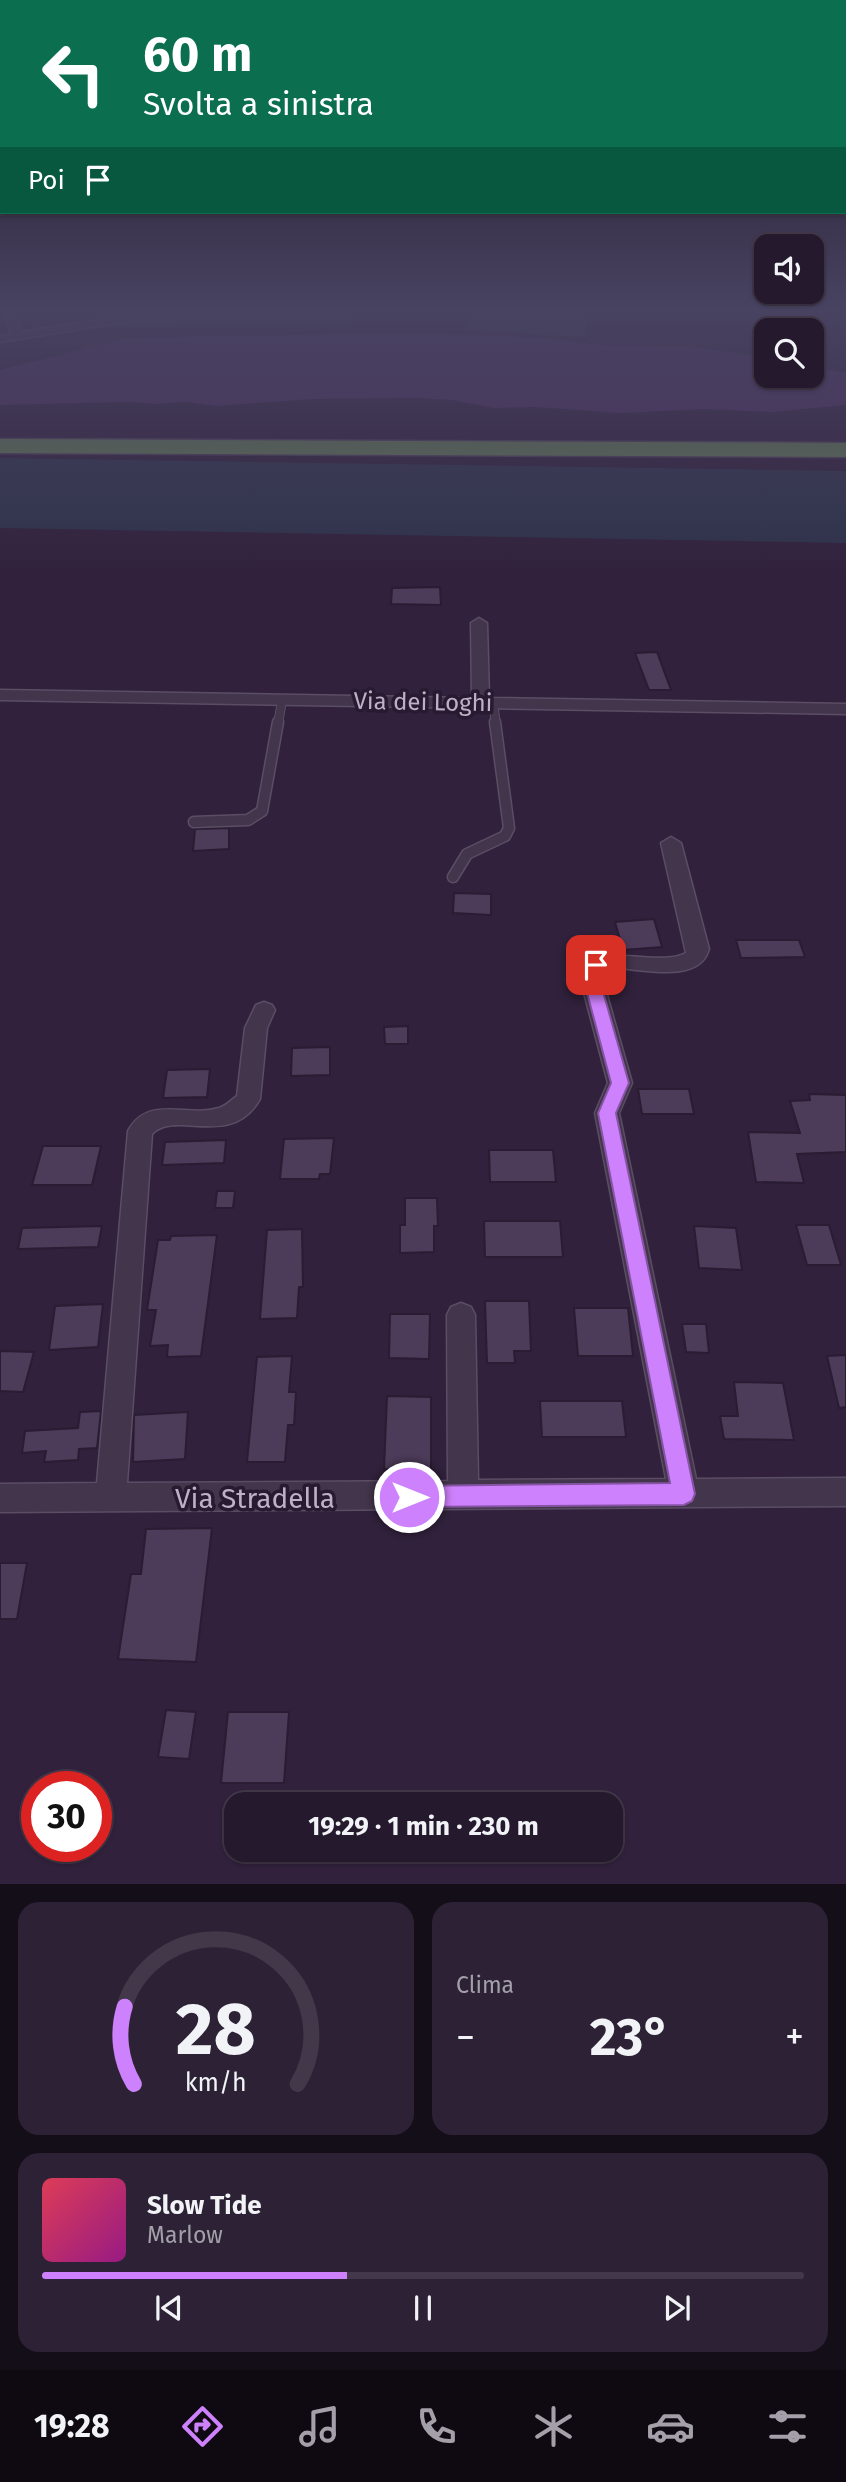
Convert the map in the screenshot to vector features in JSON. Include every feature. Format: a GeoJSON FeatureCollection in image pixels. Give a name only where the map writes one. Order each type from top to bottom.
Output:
{"type":"FeatureCollection","features":[{"type":"Feature","properties":{"kind":"highway"},"geometry":{"type":"LineString","coordinates":[[0,437],[846,441]]}},
{"type":"Feature","properties":{"kind":"highway"},"geometry":{"type":"LineString","coordinates":[[0,446],[846,450]]}},
{"type":"Feature","properties":{"kind":"street"},"geometry":{"type":"LineString","coordinates":[[479,623],[487,703]]}},
{"type":"Feature","properties":{"kind":"street","name":"Via dei Loghi"},"geometry":{"type":"LineString","coordinates":[[0,695],[846,709]]}},
{"type":"Feature","properties":{"kind":"street"},"geometry":{"type":"LineString","coordinates":[[671,843],[698,948],[696,957],[680,962],[605,962],[592,967],[590,974],[620,1083],[607,1113],[684,1494]]}},
{"type":"Feature","properties":{"kind":"street"},"geometry":{"type":"LineString","coordinates":[[111,1499],[140,1131],[144,1125],[157,1118],[223,1117],[248,1099],[256,1028],[264,1010]]}},
{"type":"Feature","properties":{"kind":"street"},"geometry":{"type":"LineString","coordinates":[[461,1315],[463,1496]]}},
{"type":"Feature","properties":{"kind":"street","name":"Via Stradella"},"geometry":{"type":"LineString","coordinates":[[0,1498],[846,1492]]}},
{"type":"Feature","properties":{"kind":"lane"},"geometry":{"type":"LineString","coordinates":[[194,822],[248,820],[262,811],[282,701]]}},
{"type":"Feature","properties":{"kind":"lane"},"geometry":{"type":"LineString","coordinates":[[453,877],[467,854],[505,836],[509,828],[487,703]]}},
{"type":"Feature","properties":{"kind":"shaded area"},"geometry":{"type":"Polygon","coordinates":[[[0,399],[322,399],[215,406],[187,402],[0,405],[0,399]]]}},
{"type":"Feature","properties":{"kind":"shaded area"},"geometry":{"type":"Polygon","coordinates":[[[432,399],[846,399],[846,405],[772,412],[704,409],[621,413],[536,407],[494,408],[432,399]]]}},
{"type":"Feature","properties":{"kind":"shaded area"},"geometry":{"type":"Polygon","coordinates":[[[0,458],[846,471],[846,543],[0,528],[0,458]]]}},
{"type":"Feature","properties":{"kind":"building"},"geometry":{"type":"Polygon","coordinates":[[[440,587],[441,605],[391,604],[392,588],[440,587]]]}},
{"type":"Feature","properties":{"kind":"building"},"geometry":{"type":"Polygon","coordinates":[[[657,652],[671,690],[649,690],[635,653],[657,652]]]}},
{"type":"Feature","properties":{"kind":"building"},"geometry":{"type":"Polygon","coordinates":[[[229,828],[229,849],[193,851],[195,829],[229,828]]]}},
{"type":"Feature","properties":{"kind":"building"},"geometry":{"type":"Polygon","coordinates":[[[454,893],[491,894],[491,915],[453,913],[454,893]]]}},
{"type":"Feature","properties":{"kind":"building"},"geometry":{"type":"Polygon","coordinates":[[[654,919],[662,947],[623,950],[615,922],[654,919]]]}},
{"type":"Feature","properties":{"kind":"building"},"geometry":{"type":"Polygon","coordinates":[[[736,940],[799,940],[805,957],[741,958],[736,940]]]}},
{"type":"Feature","properties":{"kind":"building"},"geometry":{"type":"Polygon","coordinates":[[[408,1026],[408,1044],[385,1044],[384,1027],[408,1026]]]}},
{"type":"Feature","properties":{"kind":"building"},"geometry":{"type":"Polygon","coordinates":[[[330,1047],[330,1075],[291,1076],[292,1048],[330,1047]]]}},
{"type":"Feature","properties":{"kind":"building"},"geometry":{"type":"Polygon","coordinates":[[[210,1069],[207,1097],[163,1098],[167,1070],[210,1069]]]}},
{"type":"Feature","properties":{"kind":"building"},"geometry":{"type":"Polygon","coordinates":[[[638,1089],[689,1089],[694,1114],[642,1114],[638,1089]]]}},
{"type":"Feature","properties":{"kind":"building"},"geometry":{"type":"Polygon","coordinates":[[[809,1094],[846,1095],[846,1152],[797,1154],[804,1183],[756,1182],[748,1132],[800,1133],[790,1101],[810,1100],[809,1094]]]}},
{"type":"Feature","properties":{"kind":"building"},"geometry":{"type":"Polygon","coordinates":[[[334,1138],[330,1174],[320,1174],[319,1179],[280,1179],[284,1139],[334,1138]]]}},
{"type":"Feature","properties":{"kind":"building"},"geometry":{"type":"Polygon","coordinates":[[[226,1140],[224,1163],[162,1165],[165,1142],[226,1140]]]}},
{"type":"Feature","properties":{"kind":"building"},"geometry":{"type":"Polygon","coordinates":[[[43,1146],[101,1146],[92,1185],[32,1185],[43,1146]]]}},
{"type":"Feature","properties":{"kind":"building"},"geometry":{"type":"Polygon","coordinates":[[[489,1150],[553,1150],[556,1182],[490,1182],[489,1150]]]}},
{"type":"Feature","properties":{"kind":"building"},"geometry":{"type":"Polygon","coordinates":[[[217,1191],[235,1191],[233,1208],[215,1208],[217,1191]]]}},
{"type":"Feature","properties":{"kind":"building"},"geometry":{"type":"Polygon","coordinates":[[[405,1198],[437,1198],[438,1226],[434,1226],[434,1252],[400,1253],[400,1225],[405,1225],[405,1198]]]}},
{"type":"Feature","properties":{"kind":"building"},"geometry":{"type":"Polygon","coordinates":[[[484,1221],[560,1221],[563,1257],[485,1257],[484,1221]]]}},
{"type":"Feature","properties":{"kind":"building"},"geometry":{"type":"Polygon","coordinates":[[[796,1225],[829,1225],[841,1265],[807,1265],[796,1225]]]}},
{"type":"Feature","properties":{"kind":"building"},"geometry":{"type":"Polygon","coordinates":[[[102,1226],[98,1247],[18,1249],[22,1228],[102,1226]]]}},
{"type":"Feature","properties":{"kind":"building"},"geometry":{"type":"Polygon","coordinates":[[[694,1226],[736,1228],[742,1270],[699,1268],[694,1226]]]}},
{"type":"Feature","properties":{"kind":"building"},"geometry":{"type":"Polygon","coordinates":[[[302,1229],[303,1287],[299,1287],[297,1318],[260,1319],[267,1230],[302,1229]]]}},
{"type":"Feature","properties":{"kind":"building"},"geometry":{"type":"Polygon","coordinates":[[[217,1235],[201,1356],[167,1357],[168,1345],[150,1346],[156,1310],[147,1310],[158,1240],[170,1240],[171,1236],[217,1235]]]}},
{"type":"Feature","properties":{"kind":"building"},"geometry":{"type":"Polygon","coordinates":[[[485,1301],[529,1301],[531,1351],[514,1351],[515,1363],[487,1363],[485,1301]]]}},
{"type":"Feature","properties":{"kind":"building"},"geometry":{"type":"Polygon","coordinates":[[[103,1304],[98,1347],[49,1350],[55,1306],[103,1304]]]}},
{"type":"Feature","properties":{"kind":"building"},"geometry":{"type":"Polygon","coordinates":[[[574,1308],[628,1308],[633,1356],[578,1356],[574,1308]]]}},
{"type":"Feature","properties":{"kind":"building"},"geometry":{"type":"Polygon","coordinates":[[[390,1314],[430,1314],[429,1359],[389,1358],[390,1314]]]}},
{"type":"Feature","properties":{"kind":"building"},"geometry":{"type":"Polygon","coordinates":[[[682,1324],[706,1324],[709,1353],[686,1352],[682,1324]]]}},
{"type":"Feature","properties":{"kind":"building"},"geometry":{"type":"Polygon","coordinates":[[[0,1351],[34,1352],[23,1392],[0,1391],[0,1351]]]}},
{"type":"Feature","properties":{"kind":"building"},"geometry":{"type":"Polygon","coordinates":[[[846,1355],[846,1407],[839,1408],[827,1356],[846,1355]]]}},
{"type":"Feature","properties":{"kind":"building"},"geometry":{"type":"Polygon","coordinates":[[[292,1356],[289,1392],[296,1392],[294,1425],[288,1425],[285,1462],[247,1462],[257,1357],[292,1356]]]}},
{"type":"Feature","properties":{"kind":"building"},"geometry":{"type":"Polygon","coordinates":[[[734,1382],[783,1383],[794,1440],[724,1439],[720,1416],[738,1416],[734,1382]]]}},
{"type":"Feature","properties":{"kind":"building"},"geometry":{"type":"Polygon","coordinates":[[[387,1396],[431,1397],[431,1470],[384,1469],[387,1396]]]}},
{"type":"Feature","properties":{"kind":"building"},"geometry":{"type":"Polygon","coordinates":[[[540,1401],[622,1401],[626,1437],[542,1437],[540,1401]]]}},
{"type":"Feature","properties":{"kind":"building"},"geometry":{"type":"Polygon","coordinates":[[[101,1411],[97,1448],[79,1449],[78,1460],[44,1462],[46,1451],[22,1453],[25,1431],[78,1428],[80,1412],[101,1411]]]}},
{"type":"Feature","properties":{"kind":"building"},"geometry":{"type":"Polygon","coordinates":[[[188,1412],[185,1459],[133,1462],[134,1415],[188,1412]]]}},
{"type":"Feature","properties":{"kind":"building"},"geometry":{"type":"Polygon","coordinates":[[[212,1528],[196,1662],[118,1659],[131,1574],[141,1574],[146,1529],[212,1528]]]}},
{"type":"Feature","properties":{"kind":"building"},"geometry":{"type":"Polygon","coordinates":[[[0,1563],[27,1563],[17,1619],[0,1619],[0,1563]]]}},
{"type":"Feature","properties":{"kind":"building"},"geometry":{"type":"Polygon","coordinates":[[[166,1710],[196,1712],[189,1759],[158,1757],[166,1710]]]}},
{"type":"Feature","properties":{"kind":"building"},"geometry":{"type":"Polygon","coordinates":[[[228,1712],[289,1712],[284,1783],[221,1783],[228,1712]]]}},
{"type":"Feature","properties":{"kind":"route"},"geometry":{"type":"LineString","coordinates":[[409,1497],[684,1494],[607,1113],[620,1083],[590,974],[592,967],[596,965]]}}]}
